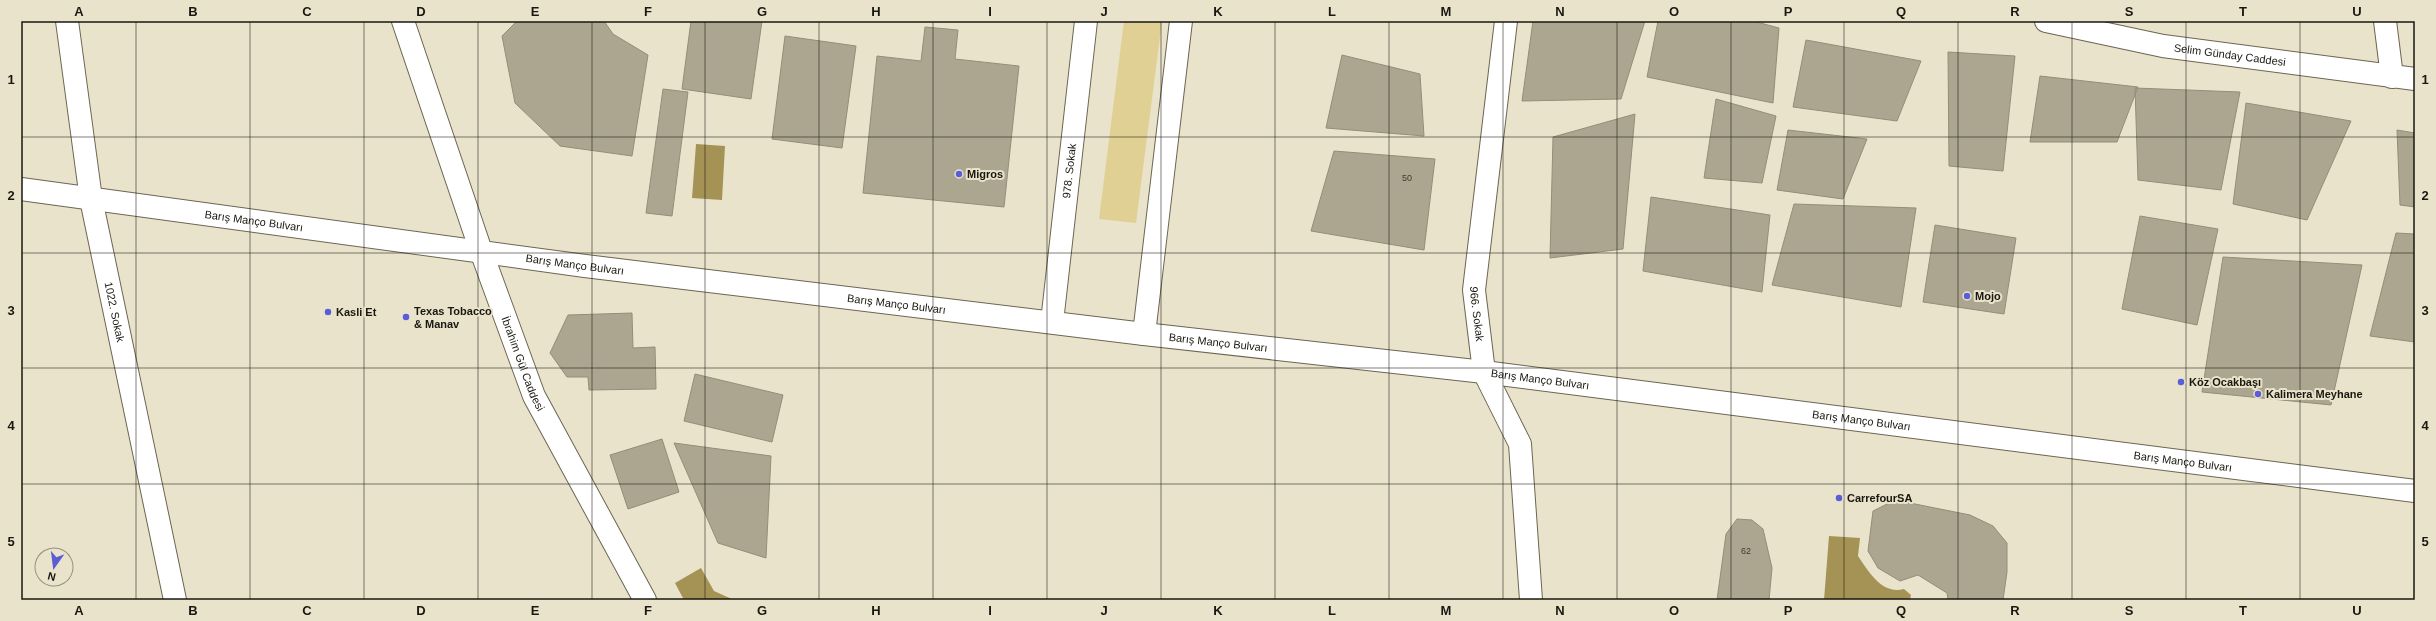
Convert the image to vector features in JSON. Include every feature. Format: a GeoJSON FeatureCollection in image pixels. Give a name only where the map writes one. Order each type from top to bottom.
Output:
{"type":"FeatureCollection","features":[{"type":"Feature","properties":{"kind":"street","name":"1022. Sokak"},"geometry":{"type":"LineString","coordinates":[[66,21],[91,199],[174,600]]}},
{"type":"Feature","properties":{"kind":"street","name":"İbrahim Gül Caddesi"},"geometry":{"type":"LineString","coordinates":[[403,21],[481,251],[534,396],[644,600]]}},
{"type":"Feature","properties":{"kind":"street","name":"978. Sokak"},"geometry":{"type":"LineString","coordinates":[[1052,322],[1086,21]]}},
{"type":"Feature","properties":{"kind":"street"},"geometry":{"type":"LineString","coordinates":[[1144,334],[1181,21]]}},
{"type":"Feature","properties":{"kind":"street","name":"966. Sokak"},"geometry":{"type":"LineString","coordinates":[[1506,21],[1474,290],[1484,372],[1520,444],[1531,600]]}},
{"type":"Feature","properties":{"kind":"street","name":"Selim Günday Caddesi"},"geometry":{"type":"LineString","coordinates":[[2046,21],[2163,46],[2415,79]]}},
{"type":"Feature","properties":{"kind":"street"},"geometry":{"type":"LineString","coordinates":[[2384,21],[2392,77]]}},
{"type":"Feature","properties":{"kind":"street","name":"Barış Manço Bulvarı"},"geometry":{"type":"LineString","coordinates":[[21,189],[481,251],[1144,334],[1484,372],[2415,491]]}},
{"type":"Feature","properties":{"kind":"shaded area"},"geometry":{"type":"Polygon","coordinates":[[[1124,21],[1162,21],[1136,223],[1099,219],[1124,21]]]}},
{"type":"Feature","properties":{"kind":"shaded area"},"geometry":{"type":"Polygon","coordinates":[[[696,144],[725,146],[722,200],[692,198],[696,144]]]}},
{"type":"Feature","properties":{"kind":"shaded area"},"geometry":{"type":"Polygon","coordinates":[[[1829,536],[1860,538],[1858,556],[1872,575],[1877,581],[1889,589],[1904,589],[1911,595],[1910,600],[1824,600],[1829,536]]]}},
{"type":"Feature","properties":{"kind":"shaded area"},"geometry":{"type":"Polygon","coordinates":[[[701,568],[714,591],[734,600],[684,600],[675,583],[701,568]]]}},
{"type":"Feature","properties":{"kind":"building"},"geometry":{"type":"Polygon","coordinates":[[[517,21],[604,21],[613,34],[648,55],[632,156],[560,146],[515,103],[502,36],[517,21]]]}},
{"type":"Feature","properties":{"kind":"building"},"geometry":{"type":"Polygon","coordinates":[[[691,21],[762,21],[751,99],[682,89],[691,21]]]}},
{"type":"Feature","properties":{"kind":"building"},"geometry":{"type":"Polygon","coordinates":[[[1533,21],[1645,21],[1621,99],[1522,101],[1533,21]]]}},
{"type":"Feature","properties":{"kind":"building"},"geometry":{"type":"Polygon","coordinates":[[[1658,21],[1753,21],[1779,28],[1773,103],[1647,77],[1658,21]]]}},
{"type":"Feature","properties":{"kind":"building"},"geometry":{"type":"Polygon","coordinates":[[[925,27],[958,30],[955,59],[1019,66],[1004,207],[863,193],[877,56],[921,61],[925,27]]]}},
{"type":"Feature","properties":{"kind":"building"},"geometry":{"type":"Polygon","coordinates":[[[785,36],[856,46],[842,148],[772,139],[785,36]]]}},
{"type":"Feature","properties":{"kind":"building"},"geometry":{"type":"Polygon","coordinates":[[[1806,40],[1921,61],[1897,121],[1793,107],[1806,40]]]}},
{"type":"Feature","properties":{"kind":"building"},"geometry":{"type":"Polygon","coordinates":[[[1948,52],[2015,56],[2003,171],[1949,166],[1948,52]]]}},
{"type":"Feature","properties":{"kind":"building"},"geometry":{"type":"Polygon","coordinates":[[[1342,55],[1420,74],[1424,136],[1326,128],[1342,55]]]}},
{"type":"Feature","properties":{"kind":"building"},"geometry":{"type":"Polygon","coordinates":[[[2040,76],[2138,87],[2117,142],[2030,142],[2040,76]]]}},
{"type":"Feature","properties":{"kind":"building"},"geometry":{"type":"Polygon","coordinates":[[[2135,88],[2240,92],[2221,190],[2138,180],[2135,88]]]}},
{"type":"Feature","properties":{"kind":"building"},"geometry":{"type":"Polygon","coordinates":[[[663,89],[688,92],[672,216],[646,213],[663,89]]]}},
{"type":"Feature","properties":{"kind":"building"},"geometry":{"type":"Polygon","coordinates":[[[1716,99],[1776,116],[1762,183],[1704,178],[1716,99]]]}},
{"type":"Feature","properties":{"kind":"building"},"geometry":{"type":"Polygon","coordinates":[[[2246,103],[2351,121],[2307,220],[2233,204],[2246,103]]]}},
{"type":"Feature","properties":{"kind":"building"},"geometry":{"type":"Polygon","coordinates":[[[1635,114],[1623,249],[1550,258],[1553,137],[1635,114]]]}},
{"type":"Feature","properties":{"kind":"building"},"geometry":{"type":"Polygon","coordinates":[[[1788,130],[1867,139],[1843,199],[1777,190],[1788,130]]]}},
{"type":"Feature","properties":{"kind":"building"},"geometry":{"type":"Polygon","coordinates":[[[2397,130],[2415,133],[2415,207],[2400,205],[2397,130]]]}},
{"type":"Feature","properties":{"kind":"building"},"geometry":{"type":"Polygon","coordinates":[[[1334,151],[1435,159],[1424,250],[1311,231],[1334,151]]]}},
{"type":"Feature","properties":{"kind":"building"},"geometry":{"type":"Polygon","coordinates":[[[1651,197],[1770,215],[1762,292],[1643,271],[1651,197]]]}},
{"type":"Feature","properties":{"kind":"building"},"geometry":{"type":"Polygon","coordinates":[[[1794,204],[1916,208],[1901,307],[1772,285],[1794,204]]]}},
{"type":"Feature","properties":{"kind":"building"},"geometry":{"type":"Polygon","coordinates":[[[2140,216],[2218,229],[2197,325],[2122,309],[2140,216]]]}},
{"type":"Feature","properties":{"kind":"building"},"geometry":{"type":"Polygon","coordinates":[[[1935,225],[2016,238],[2004,314],[1923,302],[1935,225]]]}},
{"type":"Feature","properties":{"kind":"building"},"geometry":{"type":"Polygon","coordinates":[[[2396,233],[2415,234],[2415,342],[2370,336],[2396,233]]]}},
{"type":"Feature","properties":{"kind":"building"},"geometry":{"type":"Polygon","coordinates":[[[2223,257],[2362,265],[2331,405],[2202,392],[2223,257]]]}},
{"type":"Feature","properties":{"kind":"building"},"geometry":{"type":"Polygon","coordinates":[[[632,313],[633,348],[655,347],[656,389],[589,390],[588,377],[567,377],[550,353],[568,315],[632,313]]]}},
{"type":"Feature","properties":{"kind":"building"},"geometry":{"type":"Polygon","coordinates":[[[695,374],[783,395],[772,442],[684,421],[695,374]]]}},
{"type":"Feature","properties":{"kind":"building"},"geometry":{"type":"Polygon","coordinates":[[[662,439],[679,492],[628,509],[610,455],[662,439]]]}},
{"type":"Feature","properties":{"kind":"building"},"geometry":{"type":"Polygon","coordinates":[[[674,443],[771,456],[766,558],[718,543],[674,443]]]}},
{"type":"Feature","properties":{"kind":"building"},"geometry":{"type":"Polygon","coordinates":[[[1895,500],[1970,515],[1993,526],[2007,543],[2007,572],[2003,600],[1948,600],[1947,593],[1918,575],[1900,581],[1878,568],[1868,551],[1873,511],[1895,500]]]}},
{"type":"Feature","properties":{"kind":"building"},"geometry":{"type":"Polygon","coordinates":[[[1737,519],[1752,520],[1763,529],[1772,568],[1769,600],[1717,600],[1726,534],[1737,519]]]}},
{"type":"Feature","properties":{"kind":"place","name":"Migros"},"geometry":{"type":"Point","coordinates":[959,174]}},
{"type":"Feature","properties":{"kind":"place","name":"Mojo"},"geometry":{"type":"Point","coordinates":[1967,296]}},
{"type":"Feature","properties":{"kind":"place","name":"Kasli Et"},"geometry":{"type":"Point","coordinates":[328,312]}},
{"type":"Feature","properties":{"kind":"place","name":"Texas Tobacco & Manav"},"geometry":{"type":"Point","coordinates":[406,317]}},
{"type":"Feature","properties":{"kind":"place","name":"Köz Ocakbaşı"},"geometry":{"type":"Point","coordinates":[2181,382]}},
{"type":"Feature","properties":{"kind":"place","name":"Kalimera Meyhane"},"geometry":{"type":"Point","coordinates":[2258,394]}},
{"type":"Feature","properties":{"kind":"place","name":"CarrefourSA"},"geometry":{"type":"Point","coordinates":[1839,498]}}]}
